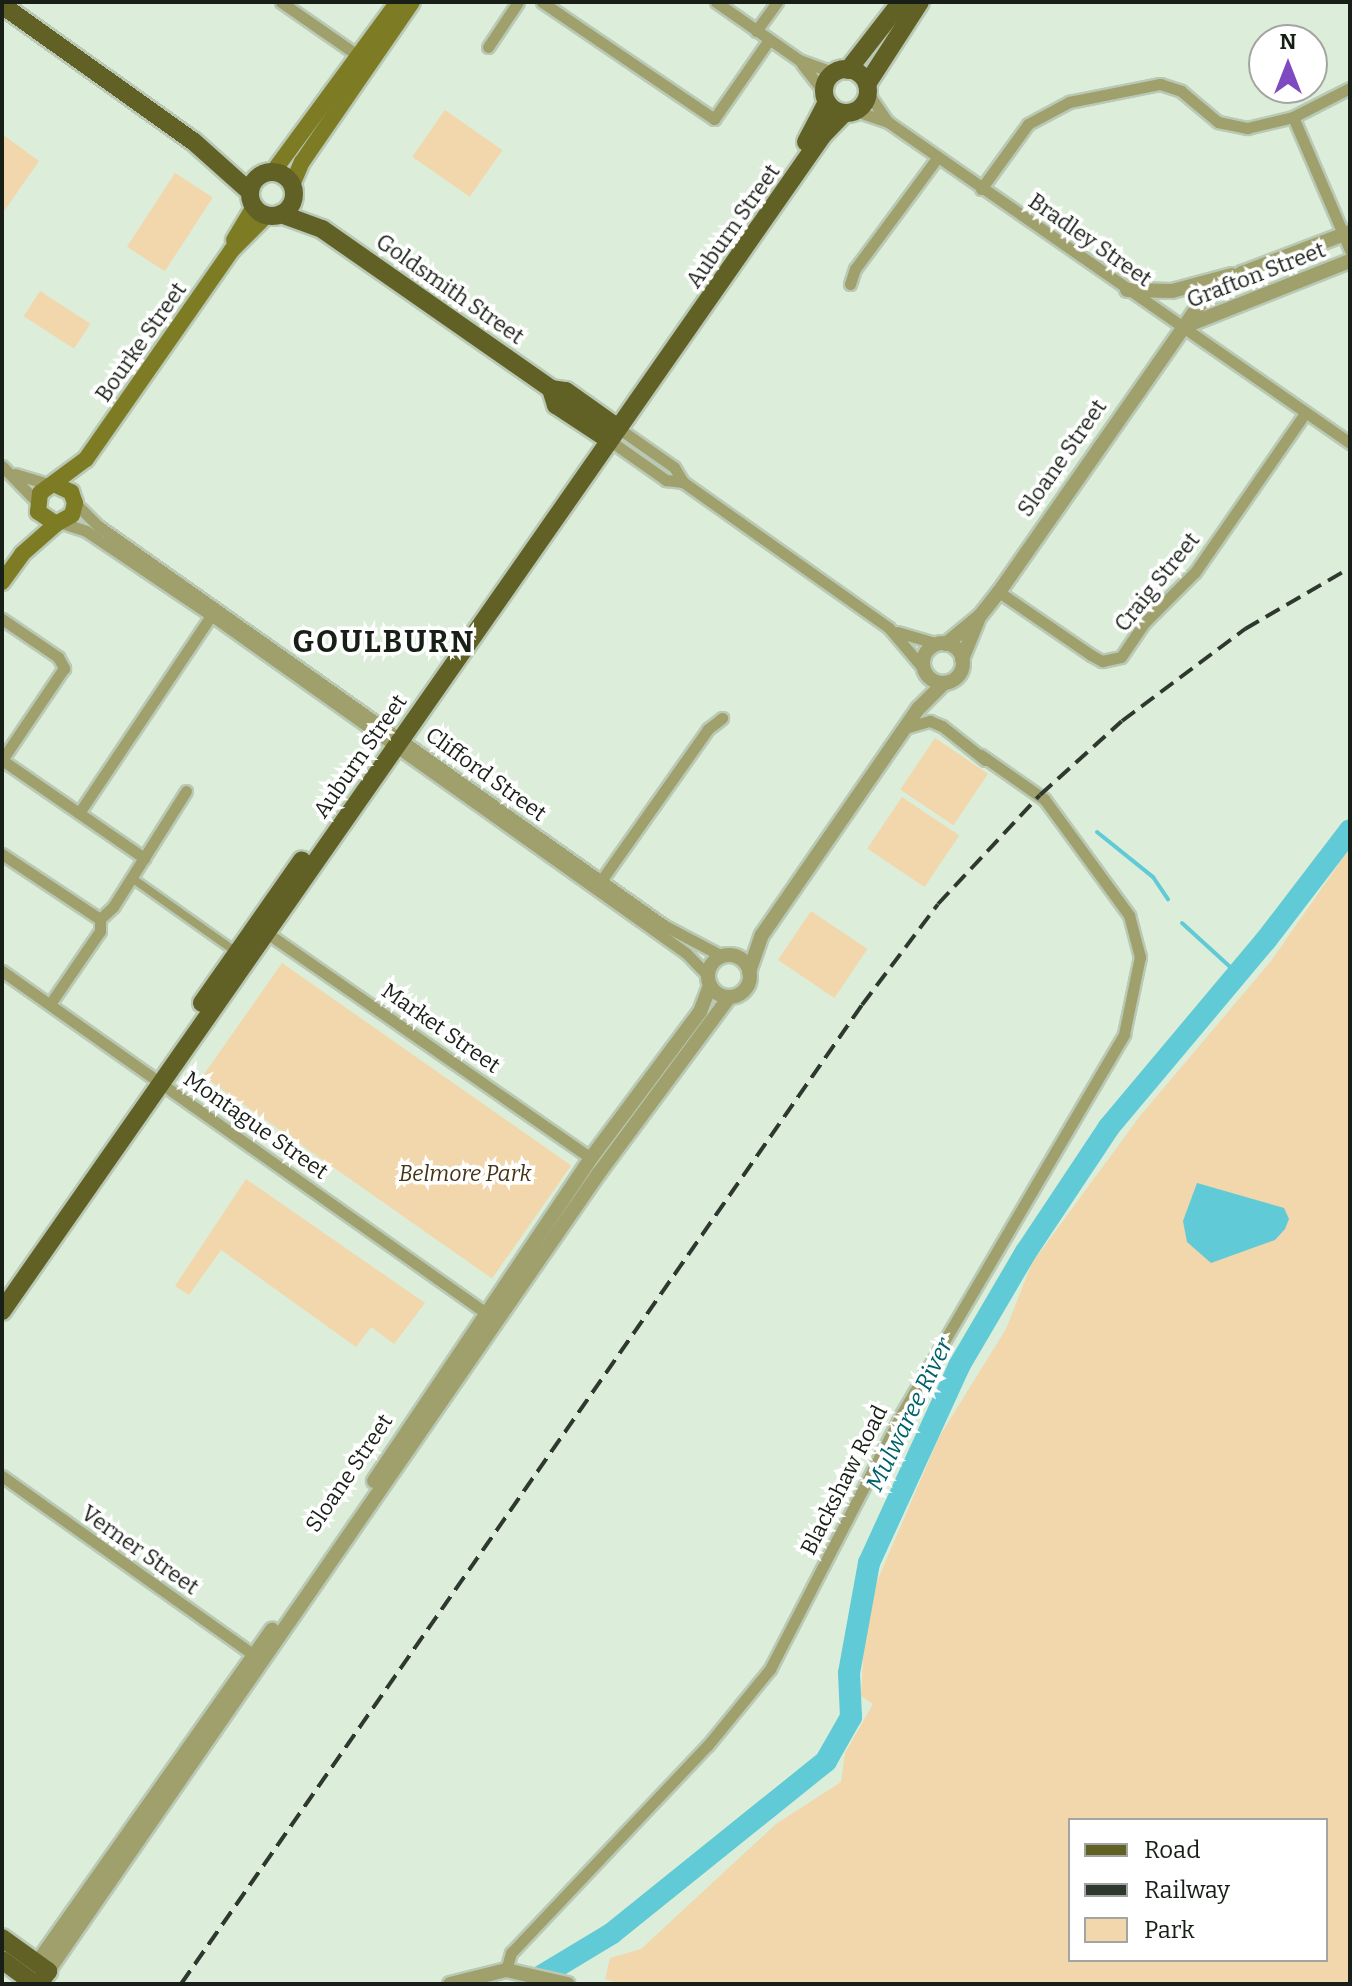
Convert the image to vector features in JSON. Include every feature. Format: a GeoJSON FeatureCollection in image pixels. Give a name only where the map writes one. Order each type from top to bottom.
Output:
{"type":"FeatureCollection","features":[{"type":"Feature","properties":{"kind":"main road"},"geometry":{"type":"LineString","coordinates":[[263,207],[270,173],[360,57],[398,2]]}},
{"type":"Feature","properties":{"kind":"main road"},"geometry":{"type":"LineString","coordinates":[[263,207],[293,190],[302,162],[412,2]]}},
{"type":"Feature","properties":{"kind":"main road"},"geometry":{"type":"LineString","coordinates":[[901,2],[842,71],[867,89],[920,2]]}},
{"type":"Feature","properties":{"kind":"main road","name":"Goldsmith Street"},"geometry":{"type":"LineString","coordinates":[[2,5],[193,141],[263,207],[322,229],[551,389],[556,405],[610,431]]}},
{"type":"Feature","properties":{"kind":"main road","name":"Auburn Street"},"geometry":{"type":"LineString","coordinates":[[2,1297],[156,1079],[267,933],[394,740],[610,431],[786,171],[842,71]]}},
{"type":"Feature","properties":{"kind":"main road","name":"Auburn Street"},"geometry":{"type":"LineString","coordinates":[[610,431],[867,89]]}},
{"type":"Feature","properties":{"kind":"main road"},"geometry":{"type":"LineString","coordinates":[[826,97],[850,112]]}},
{"type":"Feature","properties":{"kind":"main road","name":"Goldsmith Street"},"geometry":{"type":"LineString","coordinates":[[193,141],[270,173],[293,190],[322,229]]}},
{"type":"Feature","properties":{"kind":"main road","name":"Bourke Street"},"geometry":{"type":"LineString","coordinates":[[37,507],[53,485],[86,459],[263,207]]}},
{"type":"Feature","properties":{"kind":"main road","name":"Bourke Street"},"geometry":{"type":"LineString","coordinates":[[59,523],[72,515],[86,459]]}},
{"type":"Feature","properties":{"kind":"main road"},"geometry":{"type":"LineString","coordinates":[[53,485],[75,500]]}},
{"type":"Feature","properties":{"kind":"main road"},"geometry":{"type":"LineString","coordinates":[[2,582],[22,554],[59,523],[37,507],[22,554]]}},
{"type":"Feature","properties":{"kind":"main road","name":"Auburn Street"},"geometry":{"type":"LineString","coordinates":[[2,1311],[236,952],[394,740]]}},
{"type":"Feature","properties":{"kind":"main road"},"geometry":{"type":"LineString","coordinates":[[2,1938],[34,1977]]}},
{"type":"Feature","properties":{"kind":"main road"},"geometry":{"type":"LineString","coordinates":[[2,1960],[34,1977]]}},
{"type":"Feature","properties":{"kind":"street"},"geometry":{"type":"LineString","coordinates":[[281,2],[360,57]]}},
{"type":"Feature","properties":{"kind":"street"},"geometry":{"type":"LineString","coordinates":[[488,47],[518,2]]}},
{"type":"Feature","properties":{"kind":"street"},"geometry":{"type":"LineString","coordinates":[[542,2],[714,119],[769,40]]}},
{"type":"Feature","properties":{"kind":"street"},"geometry":{"type":"LineString","coordinates":[[716,2],[799,60],[842,71]]}},
{"type":"Feature","properties":{"kind":"street"},"geometry":{"type":"LineString","coordinates":[[756,31],[777,2]]}},
{"type":"Feature","properties":{"kind":"street"},"geometry":{"type":"LineString","coordinates":[[799,60],[826,97]]}},
{"type":"Feature","properties":{"kind":"street"},"geometry":{"type":"LineString","coordinates":[[981,189],[1036,117],[1056,106],[1119,90],[1171,87],[1218,122],[1237,128],[1293,117],[1350,88]]}},
{"type":"Feature","properties":{"kind":"street","name":"Bradley Street"},"geometry":{"type":"LineString","coordinates":[[867,89],[888,122],[937,158],[1350,443]]}},
{"type":"Feature","properties":{"kind":"street","name":"Bradley Street"},"geometry":{"type":"LineString","coordinates":[[850,112],[888,122]]}},
{"type":"Feature","properties":{"kind":"street"},"geometry":{"type":"LineString","coordinates":[[1293,117],[1347,234],[1350,250]]}},
{"type":"Feature","properties":{"kind":"street"},"geometry":{"type":"LineString","coordinates":[[850,284],[855,269],[937,158]]}},
{"type":"Feature","properties":{"kind":"street","name":"Grafton Street"},"geometry":{"type":"LineString","coordinates":[[1183,327],[1199,305],[1242,273],[1347,234]]}},
{"type":"Feature","properties":{"kind":"street","name":"Grafton Street"},"geometry":{"type":"LineString","coordinates":[[1183,327],[1350,261]]}},
{"type":"Feature","properties":{"kind":"street"},"geometry":{"type":"LineString","coordinates":[[1127,290],[1172,291],[1242,273]]}},
{"type":"Feature","properties":{"kind":"street","name":"Sloane Street"},"geometry":{"type":"LineString","coordinates":[[942,644],[980,616],[999,592],[1183,327]]}},
{"type":"Feature","properties":{"kind":"street","name":"Craig Street"},"geometry":{"type":"LineString","coordinates":[[999,592],[1102,661],[1121,657],[1144,623],[1195,572],[1305,413]]}},
{"type":"Feature","properties":{"kind":"street","name":"Goldsmith Street"},"geometry":{"type":"LineString","coordinates":[[610,431],[674,467],[683,482],[889,628],[925,671]]}},
{"type":"Feature","properties":{"kind":"street"},"geometry":{"type":"LineString","coordinates":[[2,466],[14,474],[53,485]]}},
{"type":"Feature","properties":{"kind":"street"},"geometry":{"type":"LineString","coordinates":[[14,474],[37,507]]}},
{"type":"Feature","properties":{"kind":"street","name":"Clifford Street"},"geometry":{"type":"LineString","coordinates":[[75,500],[97,525],[216,615],[599,884],[665,926],[728,956]]}},
{"type":"Feature","properties":{"kind":"street","name":"Clifford Street"},"geometry":{"type":"LineString","coordinates":[[59,523],[86,531],[195,599]]}},
{"type":"Feature","properties":{"kind":"street"},"geometry":{"type":"LineString","coordinates":[[79,813],[216,615]]}},
{"type":"Feature","properties":{"kind":"street","name":"Sloane Street"},"geometry":{"type":"LineString","coordinates":[[962,659],[980,616]]}},
{"type":"Feature","properties":{"kind":"street"},"geometry":{"type":"LineString","coordinates":[[2,619],[58,657],[64,668],[2,760],[144,858]]}},
{"type":"Feature","properties":{"kind":"street","name":"Goldsmith Street"},"geometry":{"type":"LineString","coordinates":[[889,628],[942,644]]}},
{"type":"Feature","properties":{"kind":"street"},"geometry":{"type":"LineString","coordinates":[[762,935],[712,964],[709,981],[729,997],[747,986],[762,935],[918,709],[944,683],[959,675],[962,659],[942,644],[925,655],[918,709]]}},
{"type":"Feature","properties":{"kind":"street"},"geometry":{"type":"LineString","coordinates":[[925,671],[944,683]]}},
{"type":"Feature","properties":{"kind":"street"},"geometry":{"type":"LineString","coordinates":[[932,696],[932,712],[942,726]]}},
{"type":"Feature","properties":{"kind":"street"},"geometry":{"type":"LineString","coordinates":[[599,884],[708,729],[722,718]]}},
{"type":"Feature","properties":{"kind":"street"},"geometry":{"type":"LineString","coordinates":[[905,729],[924,721],[942,726]]}},
{"type":"Feature","properties":{"kind":"street","name":"Blackshaw Road"},"geometry":{"type":"LineString","coordinates":[[506,1970],[511,1953],[693,1762],[770,1669],[950,1327],[1111,1062],[1130,1013],[1139,944],[1125,908],[1035,800],[942,726]]}},
{"type":"Feature","properties":{"kind":"street"},"geometry":{"type":"LineString","coordinates":[[100,919],[107,916],[186,791]]}},
{"type":"Feature","properties":{"kind":"street"},"geometry":{"type":"LineString","coordinates":[[2,854],[100,919]]}},
{"type":"Feature","properties":{"kind":"street"},"geometry":{"type":"LineString","coordinates":[[132,878],[236,952]]}},
{"type":"Feature","properties":{"kind":"street","name":"Clifford Street"},"geometry":{"type":"LineString","coordinates":[[599,884],[686,953],[709,981]]}},
{"type":"Feature","properties":{"kind":"street"},"geometry":{"type":"LineString","coordinates":[[50,1004],[100,931],[100,919]]}},
{"type":"Feature","properties":{"kind":"street","name":"Market Street"},"geometry":{"type":"LineString","coordinates":[[267,933],[591,1158]]}},
{"type":"Feature","properties":{"kind":"street"},"geometry":{"type":"LineString","coordinates":[[728,956],[749,972]]}},
{"type":"Feature","properties":{"kind":"street","name":"Montague Street"},"geometry":{"type":"LineString","coordinates":[[3,973],[486,1313]]}},
{"type":"Feature","properties":{"kind":"street","name":"Sloane Street"},"geometry":{"type":"LineString","coordinates":[[34,1977],[591,1158],[676,1046],[709,981]]}},
{"type":"Feature","properties":{"kind":"street","name":"Sloane Street"},"geometry":{"type":"LineString","coordinates":[[34,1977],[650,1101],[729,997]]}},
{"type":"Feature","properties":{"kind":"street"},"geometry":{"type":"LineString","coordinates":[[591,1158],[610,1149],[650,1101]]}},
{"type":"Feature","properties":{"kind":"street"},"geometry":{"type":"LineString","coordinates":[[486,1313],[495,1311],[541,1257]]}},
{"type":"Feature","properties":{"kind":"street"},"geometry":{"type":"LineString","coordinates":[[458,1378],[477,1363]]}},
{"type":"Feature","properties":{"kind":"street","name":"Verner Street"},"geometry":{"type":"LineString","coordinates":[[2,1476],[254,1655]]}},
{"type":"Feature","properties":{"kind":"street"},"geometry":{"type":"LineString","coordinates":[[450,1984],[506,1970],[566,1983]]}},
{"type":"Feature","properties":{"kind":"green space"},"geometry":{"type":"Polygon","coordinates":[[[445,110],[502,150],[470,197],[412,157],[445,110]]]}},
{"type":"Feature","properties":{"kind":"green space"},"geometry":{"type":"Polygon","coordinates":[[[2,134],[39,161],[2,214],[2,134]]]}},
{"type":"Feature","properties":{"kind":"green space"},"geometry":{"type":"Polygon","coordinates":[[[175,173],[213,198],[165,271],[127,247],[175,173]]]}},
{"type":"Feature","properties":{"kind":"green space"},"geometry":{"type":"Polygon","coordinates":[[[40,291],[90,324],[74,349],[24,316],[40,291]]]}},
{"type":"Feature","properties":{"kind":"green space"},"geometry":{"type":"Polygon","coordinates":[[[935,738],[988,774],[953,825],[900,789],[935,738]]]}},
{"type":"Feature","properties":{"kind":"green space"},"geometry":{"type":"Polygon","coordinates":[[[902,797],[959,836],[925,887],[867,848],[902,797]]]}},
{"type":"Feature","properties":{"kind":"green space"},"geometry":{"type":"Polygon","coordinates":[[[1350,848],[1350,1984],[620,1984],[605,1979],[610,1958],[641,1949],[776,1824],[841,1782],[845,1753],[873,1704],[861,1696],[866,1607],[939,1437],[1006,1329],[1032,1263],[1140,1116],[1271,961],[1350,848]]]}},
{"type":"Feature","properties":{"kind":"green space"},"geometry":{"type":"Polygon","coordinates":[[[811,911],[867,949],[834,998],[778,960],[811,911]]]}},
{"type":"Feature","properties":{"kind":"green space","name":"Belmore Park"},"geometry":{"type":"Polygon","coordinates":[[[282,963],[571,1165],[492,1279],[203,1076],[282,963]]]}},
{"type":"Feature","properties":{"kind":"green space"},"geometry":{"type":"Polygon","coordinates":[[[246,1179],[425,1303],[394,1344],[371,1327],[356,1347],[221,1250],[189,1295],[175,1286],[246,1179]]]}},
{"type":"Feature","properties":{"kind":"water"},"geometry":{"type":"Polygon","coordinates":[[[1197,1183],[1284,1208],[1289,1219],[1285,1229],[1275,1240],[1211,1263],[1187,1242],[1183,1221],[1197,1183]]]}},
{"type":"Feature","properties":{"kind":"waterway","name":"Mulwaree River"},"geometry":{"type":"LineString","coordinates":[[528,1984],[611,1934],[826,1761],[851,1717],[849,1673],[869,1563],[959,1366],[1026,1252],[1109,1127],[1266,940],[1350,830]]}},
{"type":"Feature","properties":{"kind":"waterway"},"geometry":{"type":"LineString","coordinates":[[1097,832],[1153,877],[1168,899]]}},
{"type":"Feature","properties":{"kind":"waterway"},"geometry":{"type":"LineString","coordinates":[[1182,923],[1238,974]]}},
{"type":"Feature","properties":{"kind":"railway"},"geometry":{"type":"LineString","coordinates":[[181,1984],[862,1005],[938,904],[1040,795],[1122,721],[1245,629],[1350,568]]}},
{"type":"Feature","properties":{"kind":"district","name":"GOULBURN"},"geometry":{"type":"Point","coordinates":[384,642]}}]}
